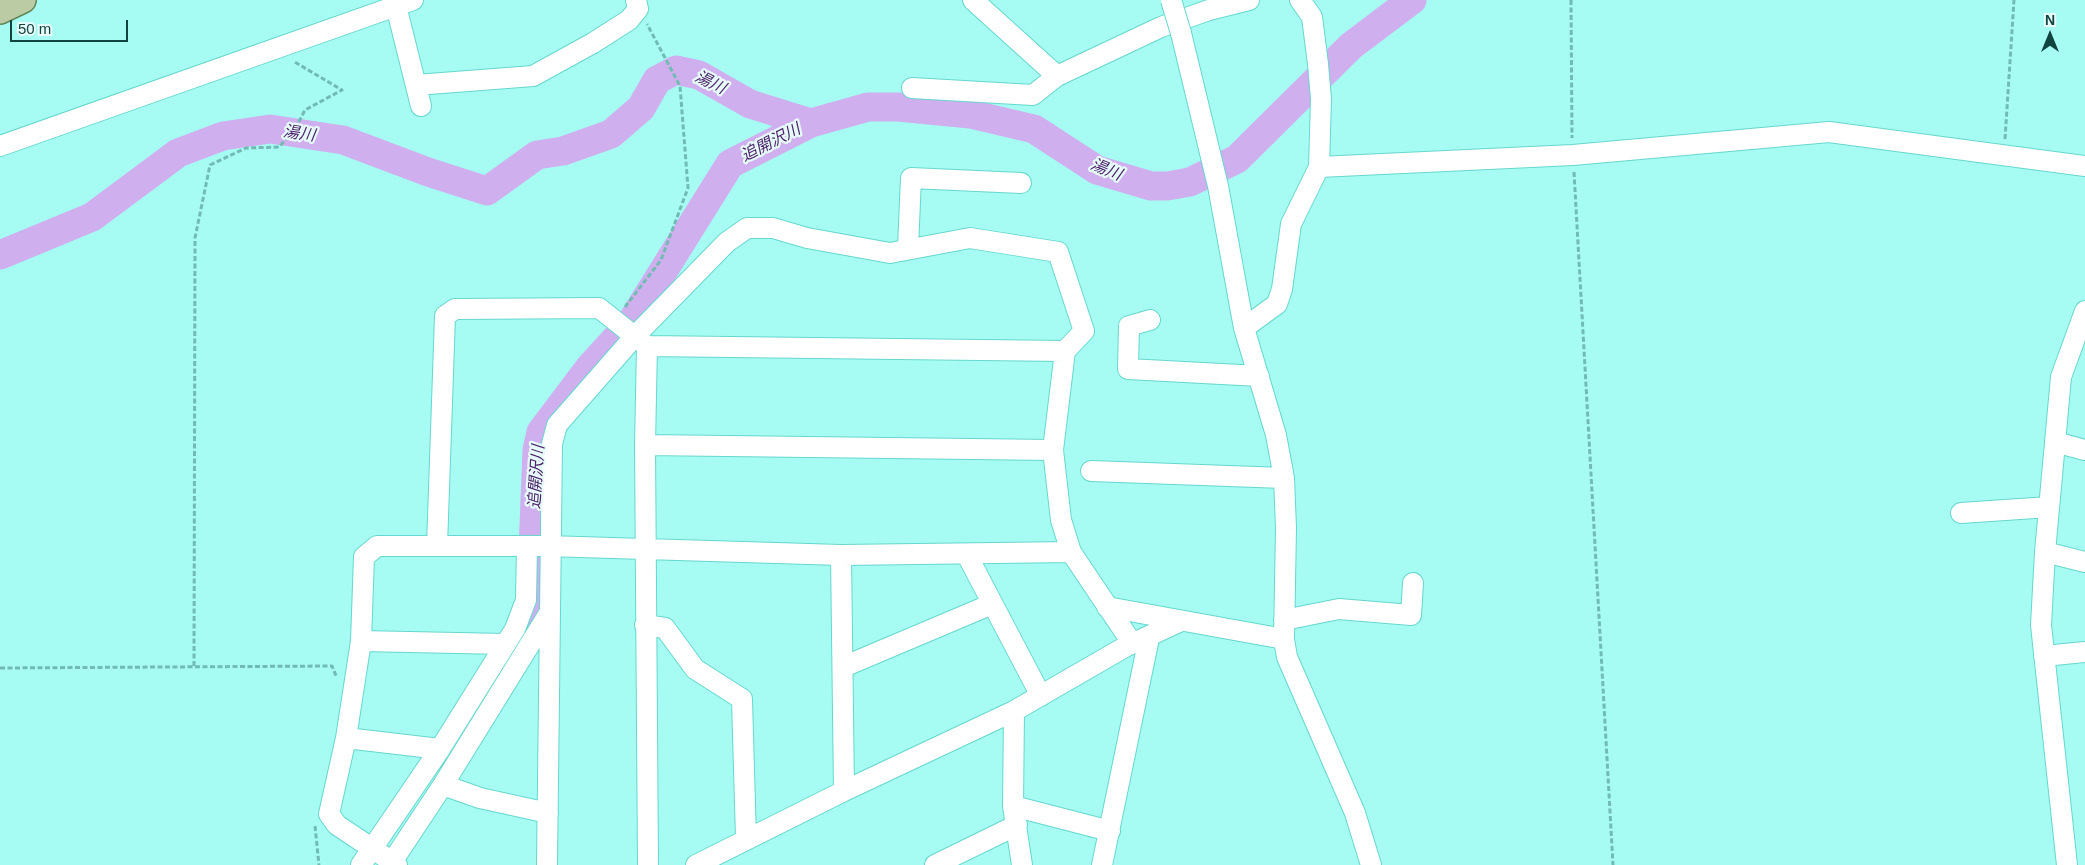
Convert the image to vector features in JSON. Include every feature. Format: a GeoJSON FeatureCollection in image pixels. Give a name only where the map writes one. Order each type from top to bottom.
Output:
{"type":"FeatureCollection","features":[{"type":"Feature","properties":{"kind":"main road"},"geometry":{"type":"LineString","coordinates":[[0,12],[23,0]]}},
{"type":"Feature","properties":{"kind":"street"},"geometry":{"type":"LineString","coordinates":[[973,0],[1057,76]]}},
{"type":"Feature","properties":{"kind":"street"},"geometry":{"type":"LineString","coordinates":[[1171,0],[1181,32],[1218,186],[1244,328],[1276,435],[1284,478],[1286,528],[1284,630],[1292,671],[1337,768],[1355,813],[1371,865]]}},
{"type":"Feature","properties":{"kind":"street"},"geometry":{"type":"LineString","coordinates":[[912,88],[1033,95],[1057,76],[1161,27],[1209,10],[1248,0]]}},
{"type":"Feature","properties":{"kind":"street"},"geometry":{"type":"LineString","coordinates":[[1244,328],[1277,304],[1282,289],[1291,224],[1318,167],[1321,99],[1318,64],[1312,17],[1300,0]]}},
{"type":"Feature","properties":{"kind":"street"},"geometry":{"type":"LineString","coordinates":[[0,146],[401,2],[421,106]]}},
{"type":"Feature","properties":{"kind":"street"},"geometry":{"type":"LineString","coordinates":[[416,85],[533,76],[593,44],[629,20],[637,4]]}},
{"type":"Feature","properties":{"kind":"street"},"geometry":{"type":"LineString","coordinates":[[1318,167],[1572,155],[1829,132],[2085,166]]}},
{"type":"Feature","properties":{"kind":"street"},"geometry":{"type":"LineString","coordinates":[[908,248],[911,178],[1021,183]]}},
{"type":"Feature","properties":{"kind":"street"},"geometry":{"type":"LineString","coordinates":[[385,858],[440,749],[518,622],[526,600],[539,546],[552,444],[557,425],[629,331],[727,242],[747,228],[773,228],[807,238],[890,253],[908,248],[970,238],[1058,252],[1084,330],[1065,351],[1053,450],[1057,499],[1061,520],[1071,552],[1107,607],[1140,640]]}},
{"type":"Feature","properties":{"kind":"street"},"geometry":{"type":"LineString","coordinates":[[437,546],[445,316],[455,309],[599,308],[629,331],[1065,351]]}},
{"type":"Feature","properties":{"kind":"street"},"geometry":{"type":"LineString","coordinates":[[1150,320],[1129,326],[1128,369],[1258,376]]}},
{"type":"Feature","properties":{"kind":"street"},"geometry":{"type":"LineString","coordinates":[[2067,865],[2041,625],[2045,552],[2061,377],[2083,324]]}},
{"type":"Feature","properties":{"kind":"street"},"geometry":{"type":"LineString","coordinates":[[629,331],[645,445],[648,865]]}},
{"type":"Feature","properties":{"kind":"street"},"geometry":{"type":"LineString","coordinates":[[2055,442],[2085,450]]}},
{"type":"Feature","properties":{"kind":"street"},"geometry":{"type":"LineString","coordinates":[[645,445],[1053,450]]}},
{"type":"Feature","properties":{"kind":"street"},"geometry":{"type":"LineString","coordinates":[[1091,471],[1284,478]]}},
{"type":"Feature","properties":{"kind":"street"},"geometry":{"type":"LineString","coordinates":[[1961,513],[2049,507]]}},
{"type":"Feature","properties":{"kind":"street"},"geometry":{"type":"LineString","coordinates":[[385,858],[337,825],[329,814],[346,738],[361,641],[364,557],[377,546],[539,546],[841,555],[966,555],[1071,552]]}},
{"type":"Feature","properties":{"kind":"street"},"geometry":{"type":"LineString","coordinates":[[539,546],[548,615],[547,865]]}},
{"type":"Feature","properties":{"kind":"street"},"geometry":{"type":"LineString","coordinates":[[2045,552],[2085,562]]}},
{"type":"Feature","properties":{"kind":"street"},"geometry":{"type":"LineString","coordinates":[[841,555],[844,791]]}},
{"type":"Feature","properties":{"kind":"street"},"geometry":{"type":"LineString","coordinates":[[966,555],[1041,696]]}},
{"type":"Feature","properties":{"kind":"street"},"geometry":{"type":"LineString","coordinates":[[1107,607],[1157,615],[1179,622],[1284,630],[1339,610],[1411,616],[1413,583]]}},
{"type":"Feature","properties":{"kind":"street"},"geometry":{"type":"LineString","coordinates":[[843,667],[992,604]]}},
{"type":"Feature","properties":{"kind":"street"},"geometry":{"type":"LineString","coordinates":[[360,865],[385,858],[443,785],[548,615]]}},
{"type":"Feature","properties":{"kind":"street"},"geometry":{"type":"LineString","coordinates":[[709,862],[746,839],[1014,711],[1140,640],[1179,622]]}},
{"type":"Feature","properties":{"kind":"street"},"geometry":{"type":"LineString","coordinates":[[645,625],[665,628],[695,669],[742,699],[746,839]]}},
{"type":"Feature","properties":{"kind":"street"},"geometry":{"type":"LineString","coordinates":[[1102,865],[1110,831],[1140,640]]}},
{"type":"Feature","properties":{"kind":"street"},"geometry":{"type":"LineString","coordinates":[[361,641],[506,644]]}},
{"type":"Feature","properties":{"kind":"street"},"geometry":{"type":"LineString","coordinates":[[2044,656],[2085,652]]}},
{"type":"Feature","properties":{"kind":"street"},"geometry":{"type":"LineString","coordinates":[[1014,711],[1015,815],[1022,865]]}},
{"type":"Feature","properties":{"kind":"street"},"geometry":{"type":"LineString","coordinates":[[346,738],[440,749]]}},
{"type":"Feature","properties":{"kind":"street"},"geometry":{"type":"LineString","coordinates":[[443,785],[480,798],[548,813]]}},
{"type":"Feature","properties":{"kind":"street"},"geometry":{"type":"LineString","coordinates":[[935,865],[1015,815],[1110,831]]}},
{"type":"Feature","properties":{"kind":"path"},"geometry":{"type":"LineString","coordinates":[[1571,0],[1572,155],[1613,865]]}},
{"type":"Feature","properties":{"kind":"path"},"geometry":{"type":"LineString","coordinates":[[2004,155],[2014,0]]}},
{"type":"Feature","properties":{"kind":"path"},"geometry":{"type":"LineString","coordinates":[[629,331],[661,260],[688,188],[680,86],[637,4]]}},
{"type":"Feature","properties":{"kind":"path"},"geometry":{"type":"LineString","coordinates":[[194,666],[195,238],[210,165],[246,148],[279,147],[295,129],[305,110],[342,90],[273,49]]}},
{"type":"Feature","properties":{"kind":"path"},"geometry":{"type":"LineString","coordinates":[[0,668],[332,666],[340,684]]}},
{"type":"Feature","properties":{"kind":"path"},"geometry":{"type":"LineString","coordinates":[[316,817],[315,833],[319,865]]}},
{"type":"Feature","properties":{"kind":"waterway","name":"湯川"},"geometry":{"type":"LineString","coordinates":[[495,679],[531,619],[536,590],[533,550],[537,450],[541,432],[590,367],[632,321],[730,164],[811,123],[868,107],[898,107],[970,114],[1034,129],[1097,170],[1151,186],[1167,186],[1190,182],[1237,159],[1351,46],[1412,0]]}},
{"type":"Feature","properties":{"kind":"waterway","name":"湯川"},"geometry":{"type":"LineString","coordinates":[[0,255],[92,217],[178,153],[223,136],[270,129],[343,140],[428,172],[487,191],[537,155],[563,151],[611,134],[641,108],[657,80],[676,70],[699,75],[750,104],[811,123]]}},
{"type":"Feature","properties":{"kind":"water label","name":"追開沢川"},"geometry":{"type":"Point","coordinates":[771,143]}},
{"type":"Feature","properties":{"kind":"water label","name":"追開沢川"},"geometry":{"type":"Point","coordinates":[537,477]}}]}
